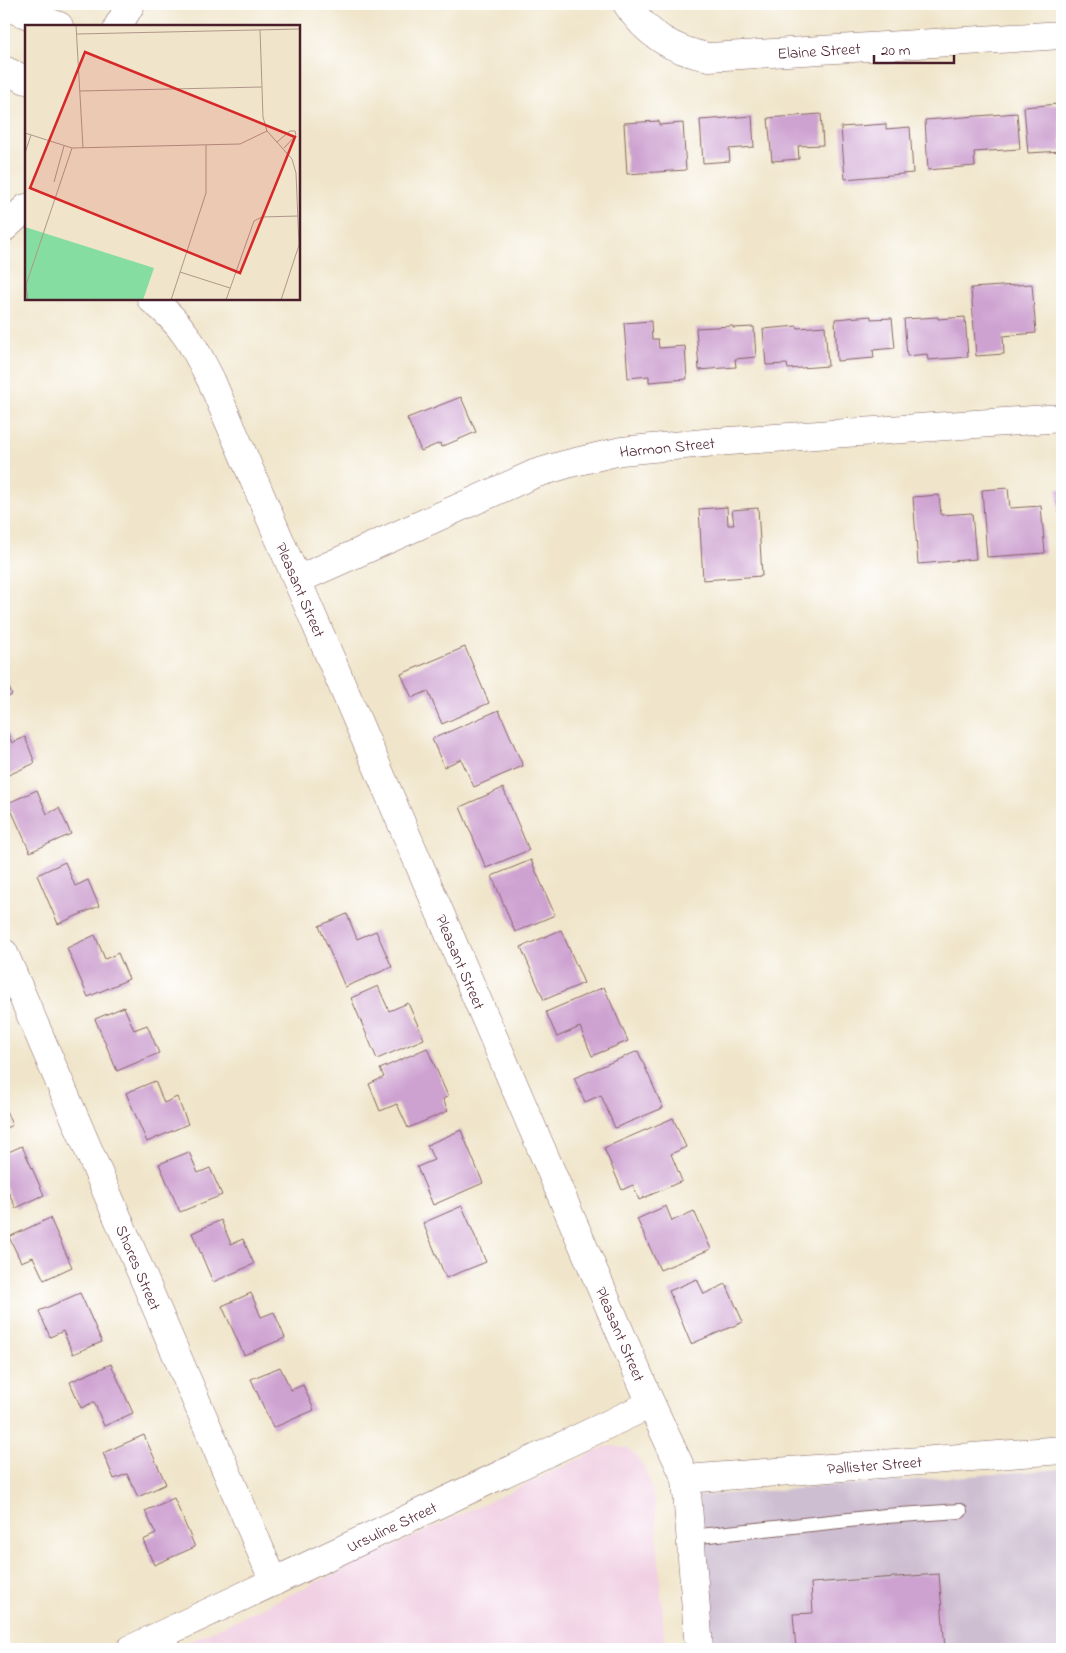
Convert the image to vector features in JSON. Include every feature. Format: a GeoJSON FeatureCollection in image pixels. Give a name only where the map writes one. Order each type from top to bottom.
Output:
{"type":"FeatureCollection","features":[{"type":"Feature","properties":{"kind":"street"},"geometry":{"type":"LineString","coordinates":[[119,25],[131,4]]}},
{"type":"Feature","properties":{"kind":"street","name":"Elaine Street"},"geometry":{"type":"LineString","coordinates":[[626,4],[634,16],[661,40],[678,49],[709,57],[1062,35]]}},
{"type":"Feature","properties":{"kind":"street"},"geometry":{"type":"LineString","coordinates":[[4,6],[56,25]]}},
{"type":"Feature","properties":{"kind":"street"},"geometry":{"type":"LineString","coordinates":[[4,70],[25,80]]}},
{"type":"Feature","properties":{"kind":"street"},"geometry":{"type":"LineString","coordinates":[[4,228],[25,209]]}},
{"type":"Feature","properties":{"kind":"street","name":"Pleasant Street"},"geometry":{"type":"LineString","coordinates":[[152,300],[166,310],[184,330],[211,380],[651,1404],[686,1479],[699,1649]]}},
{"type":"Feature","properties":{"kind":"street","name":"Harmon Street"},"geometry":{"type":"LineString","coordinates":[[296,580],[534,474],[621,451],[715,442],[1062,418]]}},
{"type":"Feature","properties":{"kind":"street","name":"Shores Street"},"geometry":{"type":"LineString","coordinates":[[4,953],[274,1582]]}},
{"type":"Feature","properties":{"kind":"street","name":"Ursuline Street"},"geometry":{"type":"LineString","coordinates":[[131,1649],[651,1404]]}},
{"type":"Feature","properties":{"kind":"street","name":"Pallister Street"},"geometry":{"type":"LineString","coordinates":[[686,1479],[1062,1450]]}},
{"type":"Feature","properties":{"kind":"lane"},"geometry":{"type":"LineString","coordinates":[[690,1537],[886,1516],[960,1511]]}},
{"type":"Feature","properties":{"kind":"shaded area"},"geometry":{"type":"Polygon","coordinates":[[[605,1447],[626,1448],[635,1454],[645,1469],[651,1487],[655,1504],[665,1649],[174,1649],[605,1447]]]}},
{"type":"Feature","properties":{"kind":"shaded area"},"geometry":{"type":"Polygon","coordinates":[[[1062,1469],[1062,1649],[710,1649],[698,1496],[1062,1469]]]}},
{"type":"Feature","properties":{"kind":"building"},"geometry":{"type":"Polygon","coordinates":[[[1058,104],[1062,151],[1028,153],[1024,107],[1058,104]]]}},
{"type":"Feature","properties":{"kind":"building"},"geometry":{"type":"Polygon","coordinates":[[[1017,113],[1020,149],[974,152],[975,166],[928,170],[925,120],[1017,113]]]}},
{"type":"Feature","properties":{"kind":"building"},"geometry":{"type":"Polygon","coordinates":[[[821,114],[823,145],[798,146],[799,159],[772,161],[768,118],[821,114]]]}},
{"type":"Feature","properties":{"kind":"building"},"geometry":{"type":"Polygon","coordinates":[[[752,116],[754,147],[729,149],[730,161],[703,163],[700,120],[752,116]]]}},
{"type":"Feature","properties":{"kind":"building"},"geometry":{"type":"Polygon","coordinates":[[[659,121],[659,125],[683,123],[686,170],[627,174],[624,123],[659,121]]]}},
{"type":"Feature","properties":{"kind":"building"},"geometry":{"type":"Polygon","coordinates":[[[886,124],[886,129],[910,127],[913,173],[845,179],[841,127],[886,124]]]}},
{"type":"Feature","properties":{"kind":"building"},"geometry":{"type":"Polygon","coordinates":[[[1032,284],[1036,333],[1003,336],[1004,354],[976,356],[971,288],[1032,284]]]}},
{"type":"Feature","properties":{"kind":"building"},"geometry":{"type":"Polygon","coordinates":[[[871,316],[871,319],[892,318],[895,348],[873,350],[874,358],[837,361],[835,319],[871,316]]]}},
{"type":"Feature","properties":{"kind":"building"},"geometry":{"type":"Polygon","coordinates":[[[938,317],[938,319],[965,317],[968,357],[928,360],[927,354],[907,356],[904,319],[938,317]]]}},
{"type":"Feature","properties":{"kind":"building"},"geometry":{"type":"Polygon","coordinates":[[[651,321],[652,339],[658,339],[659,348],[685,346],[687,379],[649,382],[649,376],[628,378],[624,323],[651,321]]]}},
{"type":"Feature","properties":{"kind":"building"},"geometry":{"type":"Polygon","coordinates":[[[733,326],[733,328],[754,327],[756,357],[735,359],[736,367],[699,370],[696,328],[733,326]]]}},
{"type":"Feature","properties":{"kind":"building"},"geometry":{"type":"Polygon","coordinates":[[[797,326],[798,328],[825,326],[828,366],[788,369],[787,364],[766,365],[763,329],[797,326]]]}},
{"type":"Feature","properties":{"kind":"building"},"geometry":{"type":"Polygon","coordinates":[[[461,397],[476,432],[441,447],[440,443],[421,451],[407,418],[461,397]]]}},
{"type":"Feature","properties":{"kind":"building"},"geometry":{"type":"Polygon","coordinates":[[[1008,488],[1010,508],[1041,506],[1045,553],[987,557],[982,490],[1008,488]]]}},
{"type":"Feature","properties":{"kind":"building"},"geometry":{"type":"Polygon","coordinates":[[[1057,489],[1062,489],[1062,529],[1060,529],[1057,489]]]}},
{"type":"Feature","properties":{"kind":"building"},"geometry":{"type":"Polygon","coordinates":[[[939,495],[941,515],[972,513],[976,559],[918,564],[913,497],[939,495]]]}},
{"type":"Feature","properties":{"kind":"building"},"geometry":{"type":"Polygon","coordinates":[[[727,507],[728,525],[734,525],[732,510],[758,508],[762,576],[703,580],[699,509],[727,507]]]}},
{"type":"Feature","properties":{"kind":"building"},"geometry":{"type":"Polygon","coordinates":[[[465,647],[489,703],[442,724],[428,691],[412,698],[401,674],[465,647]]]}},
{"type":"Feature","properties":{"kind":"building"},"geometry":{"type":"Polygon","coordinates":[[[4,676],[12,695],[4,699],[4,676]]]}},
{"type":"Feature","properties":{"kind":"building"},"geometry":{"type":"Polygon","coordinates":[[[499,710],[523,766],[474,787],[461,759],[444,767],[432,739],[499,710]]]}},
{"type":"Feature","properties":{"kind":"building"},"geometry":{"type":"Polygon","coordinates":[[[4,725],[12,743],[25,737],[35,763],[4,777],[4,725]]]}},
{"type":"Feature","properties":{"kind":"building"},"geometry":{"type":"Polygon","coordinates":[[[503,788],[529,850],[486,868],[460,807],[503,788]]]}},
{"type":"Feature","properties":{"kind":"building"},"geometry":{"type":"Polygon","coordinates":[[[37,790],[47,814],[59,808],[71,834],[30,852],[8,803],[37,790]]]}},
{"type":"Feature","properties":{"kind":"building"},"geometry":{"type":"Polygon","coordinates":[[[531,860],[555,915],[515,932],[492,876],[531,860]]]}},
{"type":"Feature","properties":{"kind":"building"},"geometry":{"type":"Polygon","coordinates":[[[65,862],[75,886],[88,880],[99,906],[58,924],[37,875],[65,862]]]}},
{"type":"Feature","properties":{"kind":"building"},"geometry":{"type":"Polygon","coordinates":[[[347,914],[357,939],[376,931],[392,967],[345,987],[319,926],[347,914]]]}},
{"type":"Feature","properties":{"kind":"building"},"geometry":{"type":"Polygon","coordinates":[[[561,930],[584,983],[544,1000],[521,947],[561,930]]]}},
{"type":"Feature","properties":{"kind":"building"},"geometry":{"type":"Polygon","coordinates":[[[95,935],[105,959],[118,953],[129,979],[88,997],[67,948],[95,935]]]}},
{"type":"Feature","properties":{"kind":"building"},"geometry":{"type":"Polygon","coordinates":[[[378,986],[389,1011],[408,1003],[424,1039],[377,1059],[351,998],[378,986]]]}},
{"type":"Feature","properties":{"kind":"building"},"geometry":{"type":"Polygon","coordinates":[[[604,987],[628,1041],[592,1056],[580,1027],[557,1037],[546,1012],[604,987]]]}},
{"type":"Feature","properties":{"kind":"building"},"geometry":{"type":"Polygon","coordinates":[[[124,1007],[134,1030],[147,1025],[159,1053],[117,1071],[95,1019],[124,1007]]]}},
{"type":"Feature","properties":{"kind":"building"},"geometry":{"type":"Polygon","coordinates":[[[427,1048],[448,1096],[443,1099],[448,1111],[408,1128],[397,1104],[380,1111],[369,1084],[384,1077],[380,1069],[427,1048]]]}},
{"type":"Feature","properties":{"kind":"building"},"geometry":{"type":"Polygon","coordinates":[[[638,1051],[663,1108],[615,1128],[601,1095],[585,1102],[574,1078],[638,1051]]]}},
{"type":"Feature","properties":{"kind":"building"},"geometry":{"type":"Polygon","coordinates":[[[155,1081],[164,1103],[177,1097],[188,1124],[147,1142],[126,1093],[155,1081]]]}},
{"type":"Feature","properties":{"kind":"building"},"geometry":{"type":"Polygon","coordinates":[[[4,1106],[12,1125],[4,1129],[4,1106]]]}},
{"type":"Feature","properties":{"kind":"building"},"geometry":{"type":"Polygon","coordinates":[[[673,1118],[686,1147],[671,1154],[682,1181],[639,1200],[633,1185],[622,1190],[604,1148],[673,1118]]]}},
{"type":"Feature","properties":{"kind":"building"},"geometry":{"type":"Polygon","coordinates":[[[461,1130],[483,1183],[433,1205],[417,1167],[434,1160],[427,1145],[461,1130]]]}},
{"type":"Feature","properties":{"kind":"building"},"geometry":{"type":"Polygon","coordinates":[[[22,1146],[44,1195],[16,1208],[4,1185],[4,1154],[22,1146]]]}},
{"type":"Feature","properties":{"kind":"building"},"geometry":{"type":"Polygon","coordinates":[[[189,1152],[198,1173],[210,1168],[222,1195],[180,1212],[159,1164],[189,1152]]]}},
{"type":"Feature","properties":{"kind":"building"},"geometry":{"type":"Polygon","coordinates":[[[462,1206],[486,1262],[446,1278],[423,1223],[462,1206]]]}},
{"type":"Feature","properties":{"kind":"building"},"geometry":{"type":"Polygon","coordinates":[[[666,1206],[672,1221],[694,1211],[711,1249],[660,1270],[637,1219],[666,1206]]]}},
{"type":"Feature","properties":{"kind":"building"},"geometry":{"type":"Polygon","coordinates":[[[50,1218],[72,1267],[44,1280],[33,1257],[21,1262],[9,1237],[50,1218]]]}},
{"type":"Feature","properties":{"kind":"building"},"geometry":{"type":"Polygon","coordinates":[[[221,1220],[231,1244],[243,1239],[254,1264],[213,1282],[192,1233],[221,1220]]]}},
{"type":"Feature","properties":{"kind":"building"},"geometry":{"type":"Polygon","coordinates":[[[697,1279],[704,1294],[726,1284],[743,1322],[691,1344],[669,1291],[697,1279]]]}},
{"type":"Feature","properties":{"kind":"building"},"geometry":{"type":"Polygon","coordinates":[[[80,1293],[102,1342],[73,1354],[63,1331],[50,1337],[39,1311],[80,1293]]]}},
{"type":"Feature","properties":{"kind":"building"},"geometry":{"type":"Polygon","coordinates":[[[251,1293],[261,1317],[274,1312],[285,1338],[244,1355],[222,1306],[251,1293]]]}},
{"type":"Feature","properties":{"kind":"building"},"geometry":{"type":"Polygon","coordinates":[[[111,1364],[133,1413],[104,1426],[94,1402],[81,1408],[70,1382],[111,1364]]]}},
{"type":"Feature","properties":{"kind":"building"},"geometry":{"type":"Polygon","coordinates":[[[280,1367],[291,1390],[303,1385],[314,1410],[273,1428],[251,1379],[280,1367]]]}},
{"type":"Feature","properties":{"kind":"building"},"geometry":{"type":"Polygon","coordinates":[[[144,1435],[166,1484],[138,1497],[127,1474],[114,1479],[103,1453],[144,1435]]]}},
{"type":"Feature","properties":{"kind":"building"},"geometry":{"type":"Polygon","coordinates":[[[174,1498],[195,1547],[154,1565],[143,1540],[156,1534],[145,1511],[174,1498]]]}},
{"type":"Feature","properties":{"kind":"building"},"geometry":{"type":"Polygon","coordinates":[[[939,1574],[945,1649],[796,1649],[793,1614],[813,1613],[811,1583],[939,1574]]]}}]}
